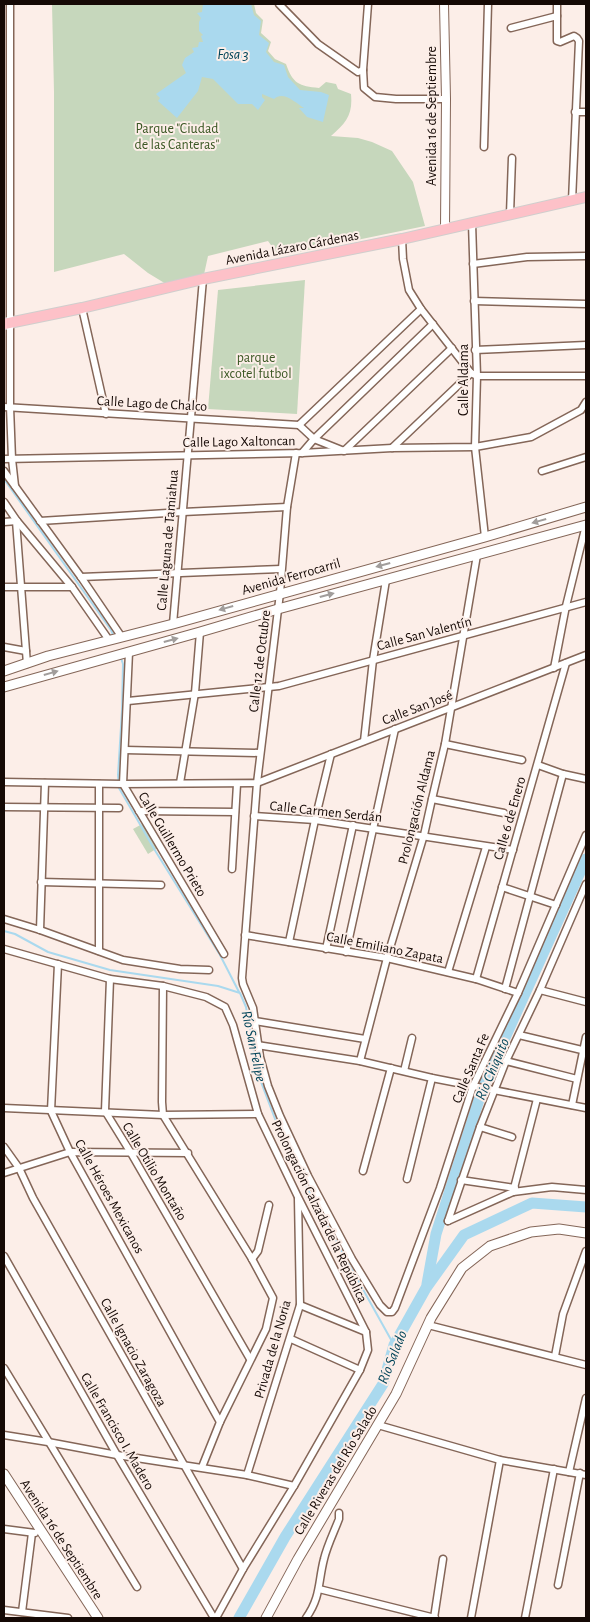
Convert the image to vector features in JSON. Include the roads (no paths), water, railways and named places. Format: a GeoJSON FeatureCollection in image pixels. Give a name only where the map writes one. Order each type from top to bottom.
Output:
{"type":"FeatureCollection","features":[{"type":"Feature","properties":{"kind":"main road","name":"Avenida Lázaro Cárdenas"},"geometry":{"type":"LineString","coordinates":[[7,323],[82,308],[203,279],[402,239],[586,197]]}},
{"type":"Feature","properties":{"kind":"main road","name":"Avenida Ferrocarril"},"geometry":{"type":"LineString","coordinates":[[4,671],[115,638],[173,624],[586,507]]}},
{"type":"Feature","properties":{"kind":"main road","name":"Avenida Ferrocarril"},"geometry":{"type":"LineString","coordinates":[[4,686],[586,525]]}},
{"type":"Feature","properties":{"kind":"main road","name":"Calle Riveras del Río Salado"},"geometry":{"type":"LineString","coordinates":[[266,1618],[298,1559],[396,1394],[439,1304],[462,1268],[490,1246],[512,1237],[543,1230],[558,1229],[586,1233]]}},
{"type":"Feature","properties":{"kind":"main road","name":"Avenida 16 de Septiembre"},"geometry":{"type":"LineString","coordinates":[[4,1474],[98,1618]]}},
{"type":"Feature","properties":{"kind":"street"},"geometry":{"type":"LineString","coordinates":[[10,4],[7,407],[15,486]]}},
{"type":"Feature","properties":{"kind":"street"},"geometry":{"type":"LineString","coordinates":[[279,4],[318,44],[358,72],[364,70]]}},
{"type":"Feature","properties":{"kind":"street"},"geometry":{"type":"LineString","coordinates":[[368,4],[364,88],[375,97],[446,99]]}},
{"type":"Feature","properties":{"kind":"street","name":"Avenida 16 de Septiembre"},"geometry":{"type":"LineString","coordinates":[[444,4],[446,99],[445,228]]}},
{"type":"Feature","properties":{"kind":"street"},"geometry":{"type":"LineString","coordinates":[[484,147],[488,4]]}},
{"type":"Feature","properties":{"kind":"street"},"geometry":{"type":"LineString","coordinates":[[557,4],[557,41],[560,42],[574,36],[579,41],[572,201]]}},
{"type":"Feature","properties":{"kind":"street"},"geometry":{"type":"LineString","coordinates":[[511,28],[556,16]]}},
{"type":"Feature","properties":{"kind":"street"},"geometry":{"type":"LineString","coordinates":[[575,112],[586,112]]}},
{"type":"Feature","properties":{"kind":"street"},"geometry":{"type":"LineString","coordinates":[[510,214],[512,158]]}},
{"type":"Feature","properties":{"kind":"street","name":"Calle Aldama"},"geometry":{"type":"LineString","coordinates":[[472,222],[476,350],[474,375],[475,447],[485,537]]}},
{"type":"Feature","properties":{"kind":"street"},"geometry":{"type":"LineString","coordinates":[[402,239],[409,290],[421,309],[474,375]]}},
{"type":"Feature","properties":{"kind":"street"},"geometry":{"type":"LineString","coordinates":[[473,264],[528,257],[586,256]]}},
{"type":"Feature","properties":{"kind":"street","name":"Calle Laguna de Tamiahua"},"geometry":{"type":"LineString","coordinates":[[173,624],[203,279]]}},
{"type":"Feature","properties":{"kind":"street"},"geometry":{"type":"LineString","coordinates":[[474,302],[586,304]]}},
{"type":"Feature","properties":{"kind":"street"},"geometry":{"type":"LineString","coordinates":[[82,308],[106,414]]}},
{"type":"Feature","properties":{"kind":"street"},"geometry":{"type":"LineString","coordinates":[[421,309],[299,425],[314,439],[344,451],[452,348]]}},
{"type":"Feature","properties":{"kind":"street"},"geometry":{"type":"LineString","coordinates":[[299,453],[433,324]]}},
{"type":"Feature","properties":{"kind":"street"},"geometry":{"type":"LineString","coordinates":[[476,350],[586,345]]}},
{"type":"Feature","properties":{"kind":"street"},"geometry":{"type":"LineString","coordinates":[[392,448],[474,375],[586,376]]}},
{"type":"Feature","properties":{"kind":"street"},"geometry":{"type":"LineString","coordinates":[[475,447],[531,437],[584,409],[586,402]]}},
{"type":"Feature","properties":{"kind":"street","name":"Calle Lago de Chalco"},"geometry":{"type":"LineString","coordinates":[[7,407],[299,425]]}},
{"type":"Feature","properties":{"kind":"street","name":"Calle Lago Xaltoncan"},"geometry":{"type":"LineString","coordinates":[[4,459],[299,453],[392,448],[475,447]]}},
{"type":"Feature","properties":{"kind":"street","name":"Calle 12 de Octubre"},"geometry":{"type":"LineString","coordinates":[[242,978],[260,753],[280,593],[287,507],[299,453]]}},
{"type":"Feature","properties":{"kind":"street"},"geometry":{"type":"LineString","coordinates":[[542,471],[586,457]]}},
{"type":"Feature","properties":{"kind":"street"},"geometry":{"type":"LineString","coordinates":[[4,471],[82,576],[115,638]]}},
{"type":"Feature","properties":{"kind":"street"},"geometry":{"type":"LineString","coordinates":[[4,502],[16,521],[115,638]]}},
{"type":"Feature","properties":{"kind":"street"},"geometry":{"type":"LineString","coordinates":[[40,521],[287,507]]}},
{"type":"Feature","properties":{"kind":"street"},"geometry":{"type":"LineString","coordinates":[[4,522],[16,521]]}},
{"type":"Feature","properties":{"kind":"street"},"geometry":{"type":"LineString","coordinates":[[16,521],[27,664]]}},
{"type":"Feature","properties":{"kind":"street"},"geometry":{"type":"LineString","coordinates":[[554,668],[566,606],[586,525]]}},
{"type":"Feature","properties":{"kind":"street","name":"Prolongación Aldama"},"geometry":{"type":"LineString","coordinates":[[360,1062],[387,958],[424,836],[452,707],[477,555]]}},
{"type":"Feature","properties":{"kind":"street"},"geometry":{"type":"LineString","coordinates":[[82,576],[281,570]]}},
{"type":"Feature","properties":{"kind":"street"},"geometry":{"type":"LineString","coordinates":[[364,741],[373,660],[386,580]]}},
{"type":"Feature","properties":{"kind":"street"},"geometry":{"type":"LineString","coordinates":[[4,587],[72,588]]}},
{"type":"Feature","properties":{"kind":"street","name":"Calle San Valentín"},"geometry":{"type":"LineString","coordinates":[[128,701],[279,686],[586,602]]}},
{"type":"Feature","properties":{"kind":"street"},"geometry":{"type":"LineString","coordinates":[[180,783],[194,693],[200,632]]}},
{"type":"Feature","properties":{"kind":"street"},"geometry":{"type":"LineString","coordinates":[[4,647],[26,651]]}},
{"type":"Feature","properties":{"kind":"street","name":"Calle Guillermo Prieto"},"geometry":{"type":"LineString","coordinates":[[123,653],[128,701],[125,750],[119,784],[138,811],[224,954]]}},
{"type":"Feature","properties":{"kind":"street","name":"Calle San José"},"geometry":{"type":"LineString","coordinates":[[4,782],[99,784],[257,783],[586,655]]}},
{"type":"Feature","properties":{"kind":"street","name":"Calle 6 de Enero"},"geometry":{"type":"LineString","coordinates":[[476,979],[566,663]]}},
{"type":"Feature","properties":{"kind":"street"},"geometry":{"type":"LineString","coordinates":[[346,952],[395,729]]}},
{"type":"Feature","properties":{"kind":"street"},"geometry":{"type":"LineString","coordinates":[[445,744],[522,760]]}},
{"type":"Feature","properties":{"kind":"street"},"geometry":{"type":"LineString","coordinates":[[125,750],[260,753]]}},
{"type":"Feature","properties":{"kind":"street"},"geometry":{"type":"LineString","coordinates":[[289,942],[331,754]]}},
{"type":"Feature","properties":{"kind":"street"},"geometry":{"type":"LineString","coordinates":[[538,765],[563,774],[586,779]]}},
{"type":"Feature","properties":{"kind":"street"},"geometry":{"type":"LineString","coordinates":[[505,989],[563,774]]}},
{"type":"Feature","properties":{"kind":"street"},"geometry":{"type":"LineString","coordinates":[[40,930],[45,783]]}},
{"type":"Feature","properties":{"kind":"street"},"geometry":{"type":"LineString","coordinates":[[99,784],[99,951]]}},
{"type":"Feature","properties":{"kind":"street"},"geometry":{"type":"LineString","coordinates":[[232,869],[236,784]]}},
{"type":"Feature","properties":{"kind":"street"},"geometry":{"type":"LineString","coordinates":[[432,799],[504,813]]}},
{"type":"Feature","properties":{"kind":"street"},"geometry":{"type":"LineString","coordinates":[[4,807],[119,808]]}},
{"type":"Feature","properties":{"kind":"street"},"geometry":{"type":"LineString","coordinates":[[138,811],[235,812]]}},
{"type":"Feature","properties":{"kind":"street","name":"Calle Carmen Serdán"},"geometry":{"type":"LineString","coordinates":[[254,816],[315,820],[513,850]]}},
{"type":"Feature","properties":{"kind":"street"},"geometry":{"type":"LineString","coordinates":[[326,949],[353,825]]}},
{"type":"Feature","properties":{"kind":"street","name":"Calle Santa Fe"},"geometry":{"type":"LineString","coordinates":[[388,1313],[392,1312],[395,1308],[412,1265],[476,1086],[586,834]]}},
{"type":"Feature","properties":{"kind":"street"},"geometry":{"type":"LineString","coordinates":[[448,972],[486,847]]}},
{"type":"Feature","properties":{"kind":"street"},"geometry":{"type":"LineString","coordinates":[[41,882],[161,885]]}},
{"type":"Feature","properties":{"kind":"street"},"geometry":{"type":"LineString","coordinates":[[514,1190],[448,1221],[493,1089],[540,990],[586,884]]}},
{"type":"Feature","properties":{"kind":"street"},"geometry":{"type":"LineString","coordinates":[[502,887],[556,905]]}},
{"type":"Feature","properties":{"kind":"street"},"geometry":{"type":"LineString","coordinates":[[4,919],[123,960],[180,969],[209,970]]}},
{"type":"Feature","properties":{"kind":"street","name":"Calle Emiliano Zapata"},"geometry":{"type":"LineString","coordinates":[[245,935],[387,958],[476,979],[518,993]]}},
{"type":"Feature","properties":{"kind":"street","name":"Prolongación Calzada de la República"},"geometry":{"type":"LineString","coordinates":[[4,949],[110,979],[163,986],[206,997],[225,1007],[233,1025],[258,1114],[366,1332],[368,1350],[360,1370],[294,1486],[215,1618]]}},
{"type":"Feature","properties":{"kind":"street","name":"Calle Héroes Mexicanos"},"geometry":{"type":"LineString","coordinates":[[58,964],[51,1111],[70,1152],[220,1422]]}},
{"type":"Feature","properties":{"kind":"street","name":"Prolongación Calzada de la República"},"geometry":{"type":"LineString","coordinates":[[242,978],[252,1004],[257,1045],[268,1086],[308,1176],[352,1259],[380,1305],[388,1313]]}},
{"type":"Feature","properties":{"kind":"street"},"geometry":{"type":"LineString","coordinates":[[105,1111],[110,979]]}},
{"type":"Feature","properties":{"kind":"street"},"geometry":{"type":"LineString","coordinates":[[163,986],[163,1114],[252,1259],[273,1298],[266,1329],[220,1422],[202,1467]]}},
{"type":"Feature","properties":{"kind":"street"},"geometry":{"type":"LineString","coordinates":[[540,990],[586,1002]]}},
{"type":"Feature","properties":{"kind":"street"},"geometry":{"type":"LineString","coordinates":[[255,1021],[365,1039]]}},
{"type":"Feature","properties":{"kind":"street"},"geometry":{"type":"LineString","coordinates":[[519,1035],[585,1050]]}},
{"type":"Feature","properties":{"kind":"street"},"geometry":{"type":"LineString","coordinates":[[572,1105],[585,1050],[586,1036]]}},
{"type":"Feature","properties":{"kind":"street"},"geometry":{"type":"LineString","coordinates":[[404,1071],[412,1038]]}},
{"type":"Feature","properties":{"kind":"street"},"geometry":{"type":"LineString","coordinates":[[257,1045],[392,1068],[432,1078],[586,1108]]}},
{"type":"Feature","properties":{"kind":"street"},"geometry":{"type":"LineString","coordinates":[[506,1061],[577,1079]]}},
{"type":"Feature","properties":{"kind":"street"},"geometry":{"type":"LineString","coordinates":[[363,1171],[392,1068]]}},
{"type":"Feature","properties":{"kind":"street"},"geometry":{"type":"LineString","coordinates":[[406,1179],[432,1078]]}},
{"type":"Feature","properties":{"kind":"street"},"geometry":{"type":"LineString","coordinates":[[514,1190],[537,1098]]}},
{"type":"Feature","properties":{"kind":"street"},"geometry":{"type":"LineString","coordinates":[[4,1108],[163,1114],[258,1114]]}},
{"type":"Feature","properties":{"kind":"street","name":"Calle Otilio Montaño"},"geometry":{"type":"LineString","coordinates":[[105,1111],[250,1359]]}},
{"type":"Feature","properties":{"kind":"street"},"geometry":{"type":"LineString","coordinates":[[480,1127],[512,1136]]}},
{"type":"Feature","properties":{"kind":"street","name":"Calle Ignacio Zaragoza"},"geometry":{"type":"LineString","coordinates":[[4,1147],[19,1168],[33,1198],[243,1569]]}},
{"type":"Feature","properties":{"kind":"street"},"geometry":{"type":"LineString","coordinates":[[4,1173],[70,1152],[188,1153]]}},
{"type":"Feature","properties":{"kind":"street"},"geometry":{"type":"LineString","coordinates":[[462,1180],[514,1190],[552,1187],[586,1190]]}},
{"type":"Feature","properties":{"kind":"street","name":"Privada de la Noria"},"geometry":{"type":"LineString","coordinates":[[247,1475],[300,1305],[298,1197]]}},
{"type":"Feature","properties":{"kind":"street"},"geometry":{"type":"LineString","coordinates":[[252,1259],[258,1251],[269,1205]]}},
{"type":"Feature","properties":{"kind":"street"},"geometry":{"type":"LineString","coordinates":[[555,1356],[563,1314],[586,1251]]}},
{"type":"Feature","properties":{"kind":"street","name":"Calle Francisco I. Madero"},"geometry":{"type":"LineString","coordinates":[[4,1256],[117,1456],[215,1618]]}},
{"type":"Feature","properties":{"kind":"street"},"geometry":{"type":"LineString","coordinates":[[300,1305],[366,1332]]}},
{"type":"Feature","properties":{"kind":"street"},"geometry":{"type":"LineString","coordinates":[[428,1325],[586,1365]]}},
{"type":"Feature","properties":{"kind":"street"},"geometry":{"type":"LineString","coordinates":[[291,1338],[360,1370]]}},
{"type":"Feature","properties":{"kind":"street"},"geometry":{"type":"LineString","coordinates":[[4,1368],[137,1587]]}},
{"type":"Feature","properties":{"kind":"street"},"geometry":{"type":"LineString","coordinates":[[569,1472],[586,1398]]}},
{"type":"Feature","properties":{"kind":"street"},"geometry":{"type":"LineString","coordinates":[[378,1425],[500,1460],[583,1474],[558,1585]]}},
{"type":"Feature","properties":{"kind":"street"},"geometry":{"type":"LineString","coordinates":[[4,1435],[117,1456],[202,1467],[294,1486]]}},
{"type":"Feature","properties":{"kind":"street"},"geometry":{"type":"LineString","coordinates":[[472,1618],[500,1460]]}},
{"type":"Feature","properties":{"kind":"street"},"geometry":{"type":"LineString","coordinates":[[525,1618],[554,1469]]}},
{"type":"Feature","properties":{"kind":"street"},"geometry":{"type":"LineString","coordinates":[[306,1618],[319,1590],[324,1559],[339,1519],[339,1513]]}},
{"type":"Feature","properties":{"kind":"street"},"geometry":{"type":"LineString","coordinates":[[4,1529],[44,1535]]}},
{"type":"Feature","properties":{"kind":"street"},"geometry":{"type":"LineString","coordinates":[[22,1612],[32,1533]]}},
{"type":"Feature","properties":{"kind":"street"},"geometry":{"type":"LineString","coordinates":[[319,1590],[434,1618],[443,1559]]}},
{"type":"Feature","properties":{"kind":"street"},"geometry":{"type":"LineString","coordinates":[[4,1610],[68,1618]]}},
{"type":"Feature","properties":{"kind":"water","name":"Fosa 3"},"geometry":{"type":"Polygon","coordinates":[[[203,4],[251,4],[254,15],[261,21],[259,35],[269,43],[266,52],[274,62],[284,65],[288,77],[300,90],[321,92],[329,95],[323,122],[307,117],[299,108],[304,108],[281,96],[274,99],[262,94],[265,100],[258,110],[252,104],[238,104],[213,79],[202,77],[198,91],[177,118],[158,101],[160,98],[156,94],[186,73],[182,65],[185,58],[194,52],[192,48],[198,47],[199,42],[203,42],[201,36],[203,35],[199,31],[201,18],[197,13],[202,12],[203,4]]]}},
{"type":"Feature","properties":{"kind":"waterway"},"geometry":{"type":"LineString","coordinates":[[4,479],[111,630],[114,637]]}},
{"type":"Feature","properties":{"kind":"waterway"},"geometry":{"type":"LineString","coordinates":[[121,658],[123,664],[119,788],[220,955],[239,992]]}},
{"type":"Feature","properties":{"kind":"waterway","name":"Rio Chiquito"},"geometry":{"type":"LineString","coordinates":[[427,1284],[436,1234],[484,1084],[586,859]]}},
{"type":"Feature","properties":{"kind":"waterway","name":"Río San Felipe"},"geometry":{"type":"LineString","coordinates":[[4,931],[15,934],[48,952],[110,970],[218,986],[240,993],[246,1007],[258,1074],[280,1132],[313,1200],[394,1345]]}},
{"type":"Feature","properties":{"kind":"waterway","name":"Río Salado"},"geometry":{"type":"LineString","coordinates":[[239,1618],[285,1537],[383,1384],[394,1345],[426,1288],[464,1235],[532,1203],[586,1207]]}},
{"type":"Feature","properties":{"kind":"park label","name":"Parque \"Ciudad de las Canteras\""},"geometry":{"type":"Point","coordinates":[177,136]}},
{"type":"Feature","properties":{"kind":"park label","name":"parque ixcotel futbol"},"geometry":{"type":"Point","coordinates":[256,366]}}]}
